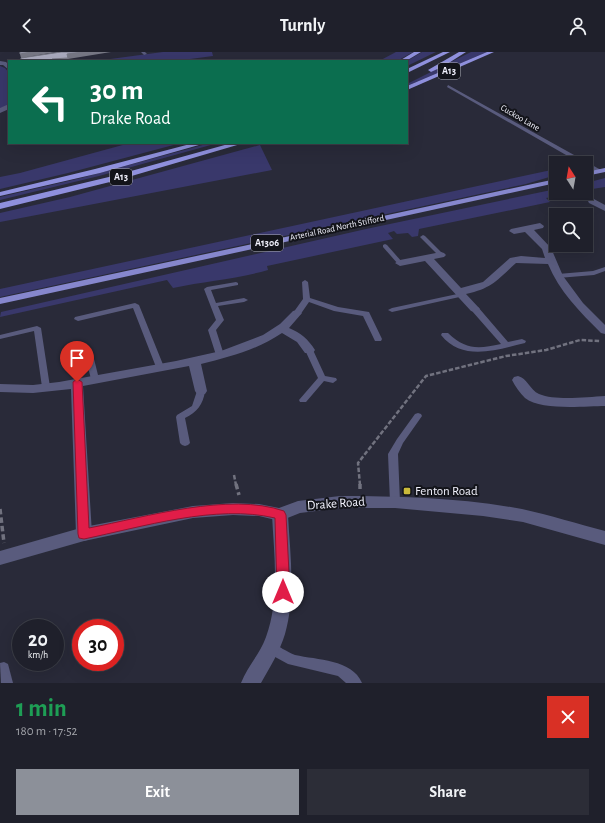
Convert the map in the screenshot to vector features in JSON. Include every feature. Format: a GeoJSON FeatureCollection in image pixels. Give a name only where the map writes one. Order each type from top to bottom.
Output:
{"type":"FeatureCollection","features":[{"type":"Feature","properties":{"kind":"highway"},"geometry":{"type":"LineString","coordinates":[[404,60],[418,52]]}},
{"type":"Feature","properties":{"kind":"highway","name":"A13"},"geometry":{"type":"LineString","coordinates":[[408,71],[446,52]]}},
{"type":"Feature","properties":{"kind":"highway","name":"A13"},"geometry":{"type":"LineString","coordinates":[[428,71],[442,65],[462,52]]}},
{"type":"Feature","properties":{"kind":"highway","name":"A13"},"geometry":{"type":"LineString","coordinates":[[408,88],[490,52]]}},
{"type":"Feature","properties":{"kind":"highway","name":"A13"},"geometry":{"type":"LineString","coordinates":[[0,194],[97,171],[198,144]]}},
{"type":"Feature","properties":{"kind":"highway","name":"A13"},"geometry":{"type":"LineString","coordinates":[[0,206],[115,178],[236,144]]}},
{"type":"Feature","properties":{"kind":"main road","name":"Arterial Road North Stifford"},"geometry":{"type":"LineString","coordinates":[[0,301],[549,183]]}},
{"type":"Feature","properties":{"kind":"street"},"geometry":{"type":"LineString","coordinates":[[22,60],[46,56]]}},
{"type":"Feature","properties":{"kind":"street"},"geometry":{"type":"LineString","coordinates":[[592,200],[605,208]]}},
{"type":"Feature","properties":{"kind":"street"},"geometry":{"type":"LineString","coordinates":[[514,231],[540,226]]}},
{"type":"Feature","properties":{"kind":"street"},"geometry":{"type":"LineString","coordinates":[[528,229],[546,248],[558,276],[579,305],[605,331]]}},
{"type":"Feature","properties":{"kind":"street"},"geometry":{"type":"LineString","coordinates":[[400,263],[441,255]]}},
{"type":"Feature","properties":{"kind":"street"},"geometry":{"type":"LineString","coordinates":[[427,258],[475,309]]}},
{"type":"Feature","properties":{"kind":"street"},"geometry":{"type":"LineString","coordinates":[[461,293],[487,284],[513,260],[521,259],[551,261]]}},
{"type":"Feature","properties":{"kind":"street"},"geometry":{"type":"LineString","coordinates":[[0,388],[34,389],[194,362],[245,347],[282,329],[291,322],[297,313]]}},
{"type":"Feature","properties":{"kind":"street"},"geometry":{"type":"LineString","coordinates":[[282,329],[300,337],[305,342],[309,350]]}},
{"type":"Feature","properties":{"kind":"street"},"geometry":{"type":"LineString","coordinates":[[194,362],[201,391]]}},
{"type":"Feature","properties":{"kind":"street"},"geometry":{"type":"LineString","coordinates":[[518,380],[531,396],[540,399],[565,402],[577,400],[605,401]]}},
{"type":"Feature","properties":{"kind":"street"},"geometry":{"type":"LineString","coordinates":[[77,382],[84,534]]}},
{"type":"Feature","properties":{"kind":"street","name":"Drake Road"},"geometry":{"type":"LineString","coordinates":[[280,515],[298,507],[324,503],[395,502],[483,510],[536,519],[605,538]]}},
{"type":"Feature","properties":{"kind":"street"},"geometry":{"type":"LineString","coordinates":[[2,557],[84,534],[193,512],[253,510],[280,515],[284,578],[283,606],[276,636],[250,683]]}},
{"type":"Feature","properties":{"kind":"lane","name":"Cuckoo Lane"},"geometry":{"type":"LineString","coordinates":[[448,86],[571,156]]}},
{"type":"Feature","properties":{"kind":"lane"},"geometry":{"type":"LineString","coordinates":[[423,238],[441,255]]}},
{"type":"Feature","properties":{"kind":"lane"},"geometry":{"type":"LineString","coordinates":[[386,246],[400,263]]}},
{"type":"Feature","properties":{"kind":"lane"},"geometry":{"type":"LineString","coordinates":[[558,276],[594,273],[605,269]]}},
{"type":"Feature","properties":{"kind":"lane"},"geometry":{"type":"LineString","coordinates":[[297,313],[307,299],[305,282]]}},
{"type":"Feature","properties":{"kind":"lane"},"geometry":{"type":"LineString","coordinates":[[220,355],[212,330],[220,320],[208,288],[236,284]]}},
{"type":"Feature","properties":{"kind":"lane"},"geometry":{"type":"LineString","coordinates":[[392,310],[461,293]]}},
{"type":"Feature","properties":{"kind":"lane"},"geometry":{"type":"LineString","coordinates":[[307,299],[336,309],[366,314],[378,338]]}},
{"type":"Feature","properties":{"kind":"lane"},"geometry":{"type":"LineString","coordinates":[[214,305],[244,300]]}},
{"type":"Feature","properties":{"kind":"lane"},"geometry":{"type":"LineString","coordinates":[[78,319],[135,305],[160,367]]}},
{"type":"Feature","properties":{"kind":"lane"},"geometry":{"type":"LineString","coordinates":[[475,309],[506,344]]}},
{"type":"Feature","properties":{"kind":"lane"},"geometry":{"type":"LineString","coordinates":[[0,337],[37,328],[46,387]]}},
{"type":"Feature","properties":{"kind":"lane"},"geometry":{"type":"LineString","coordinates":[[444,335],[451,342],[462,349],[477,351],[522,341]]}},
{"type":"Feature","properties":{"kind":"lane"},"geometry":{"type":"LineString","coordinates":[[309,350],[322,378]]}},
{"type":"Feature","properties":{"kind":"lane"},"geometry":{"type":"LineString","coordinates":[[88,355],[95,379]]}},
{"type":"Feature","properties":{"kind":"lane"},"geometry":{"type":"LineString","coordinates":[[322,378],[333,380]]}},
{"type":"Feature","properties":{"kind":"lane"},"geometry":{"type":"LineString","coordinates":[[303,400],[322,378]]}},
{"type":"Feature","properties":{"kind":"lane"},"geometry":{"type":"LineString","coordinates":[[185,443],[180,417],[196,408],[201,391]]}},
{"type":"Feature","properties":{"kind":"lane"},"geometry":{"type":"LineString","coordinates":[[395,502],[393,454],[400,441],[418,416]]}},
{"type":"Feature","properties":{"kind":"lane"},"geometry":{"type":"LineString","coordinates":[[270,648],[292,660],[341,670],[356,683]]}},
{"type":"Feature","properties":{"kind":"lane"},"geometry":{"type":"LineString","coordinates":[[4,668],[7,683]]}},
{"type":"Feature","properties":{"kind":"path"},"geometry":{"type":"LineString","coordinates":[[361,502],[358,463],[426,376],[506,356],[546,350],[580,340],[605,342]]}},
{"type":"Feature","properties":{"kind":"path"},"geometry":{"type":"LineString","coordinates":[[234,475],[239,495]]}},
{"type":"Feature","properties":{"kind":"path"},"geometry":{"type":"LineString","coordinates":[[0,509],[2,557]]}},
{"type":"Feature","properties":{"kind":"shaded area"},"geometry":{"type":"Polygon","coordinates":[[[163,52],[212,52],[213,56],[183,60],[103,60],[163,52]]]}},
{"type":"Feature","properties":{"kind":"shaded area"},"geometry":{"type":"Polygon","coordinates":[[[396,52],[413,52],[399,60],[381,60],[396,52]]]}},
{"type":"Feature","properties":{"kind":"shaded area"},"geometry":{"type":"Polygon","coordinates":[[[422,52],[436,52],[408,66],[408,60],[422,52]]]}},
{"type":"Feature","properties":{"kind":"shaded area"},"geometry":{"type":"Polygon","coordinates":[[[471,52],[487,52],[408,86],[408,84],[471,52]]]}},
{"type":"Feature","properties":{"kind":"shaded area"},"geometry":{"type":"Polygon","coordinates":[[[0,66],[5,68],[8,72],[8,105],[0,110],[0,66]]]}},
{"type":"Feature","properties":{"kind":"shaded area"},"geometry":{"type":"Polygon","coordinates":[[[126,144],[177,144],[68,173],[0,189],[0,177],[126,144]]]}},
{"type":"Feature","properties":{"kind":"shaded area"},"geometry":{"type":"Polygon","coordinates":[[[206,144],[214,144],[99,176],[0,200],[0,197],[81,178],[206,144]]]}},
{"type":"Feature","properties":{"kind":"shaded area"},"geometry":{"type":"Polygon","coordinates":[[[260,145],[272,170],[0,222],[0,213],[70,197],[260,145]]]}},
{"type":"Feature","properties":{"kind":"shaded area"},"geometry":{"type":"Polygon","coordinates":[[[549,171],[549,177],[526,184],[0,297],[0,289],[549,171]]]}},
{"type":"Feature","properties":{"kind":"shaded area"},"geometry":{"type":"Polygon","coordinates":[[[605,178],[605,187],[593,189],[593,181],[605,178]]]}},
{"type":"Feature","properties":{"kind":"shaded area"},"geometry":{"type":"Polygon","coordinates":[[[549,190],[549,197],[546,198],[550,202],[419,229],[418,236],[412,237],[408,233],[397,234],[394,231],[388,233],[393,239],[267,266],[268,270],[245,276],[173,288],[167,280],[0,317],[1,312],[366,229],[549,190]]]}},
{"type":"Feature","properties":{"kind":"building"},"geometry":{"type":"Polygon","coordinates":[[[20,52],[31,52],[20,54],[20,52]]]}},
{"type":"Feature","properties":{"kind":"building"},"geometry":{"type":"Polygon","coordinates":[[[61,52],[83,52],[67,54],[68,58],[52,60],[21,60],[21,58],[61,52]]]}},
{"type":"Feature","properties":{"kind":"place","name":"Fenton Road"},"geometry":{"type":"Point","coordinates":[407,491]}},
{"type":"Feature","properties":{"kind":"route"},"geometry":{"type":"LineString","coordinates":[[77,382],[84,534],[193,512],[232,509],[259,510],[280,515],[284,578],[283,592]]}}]}
